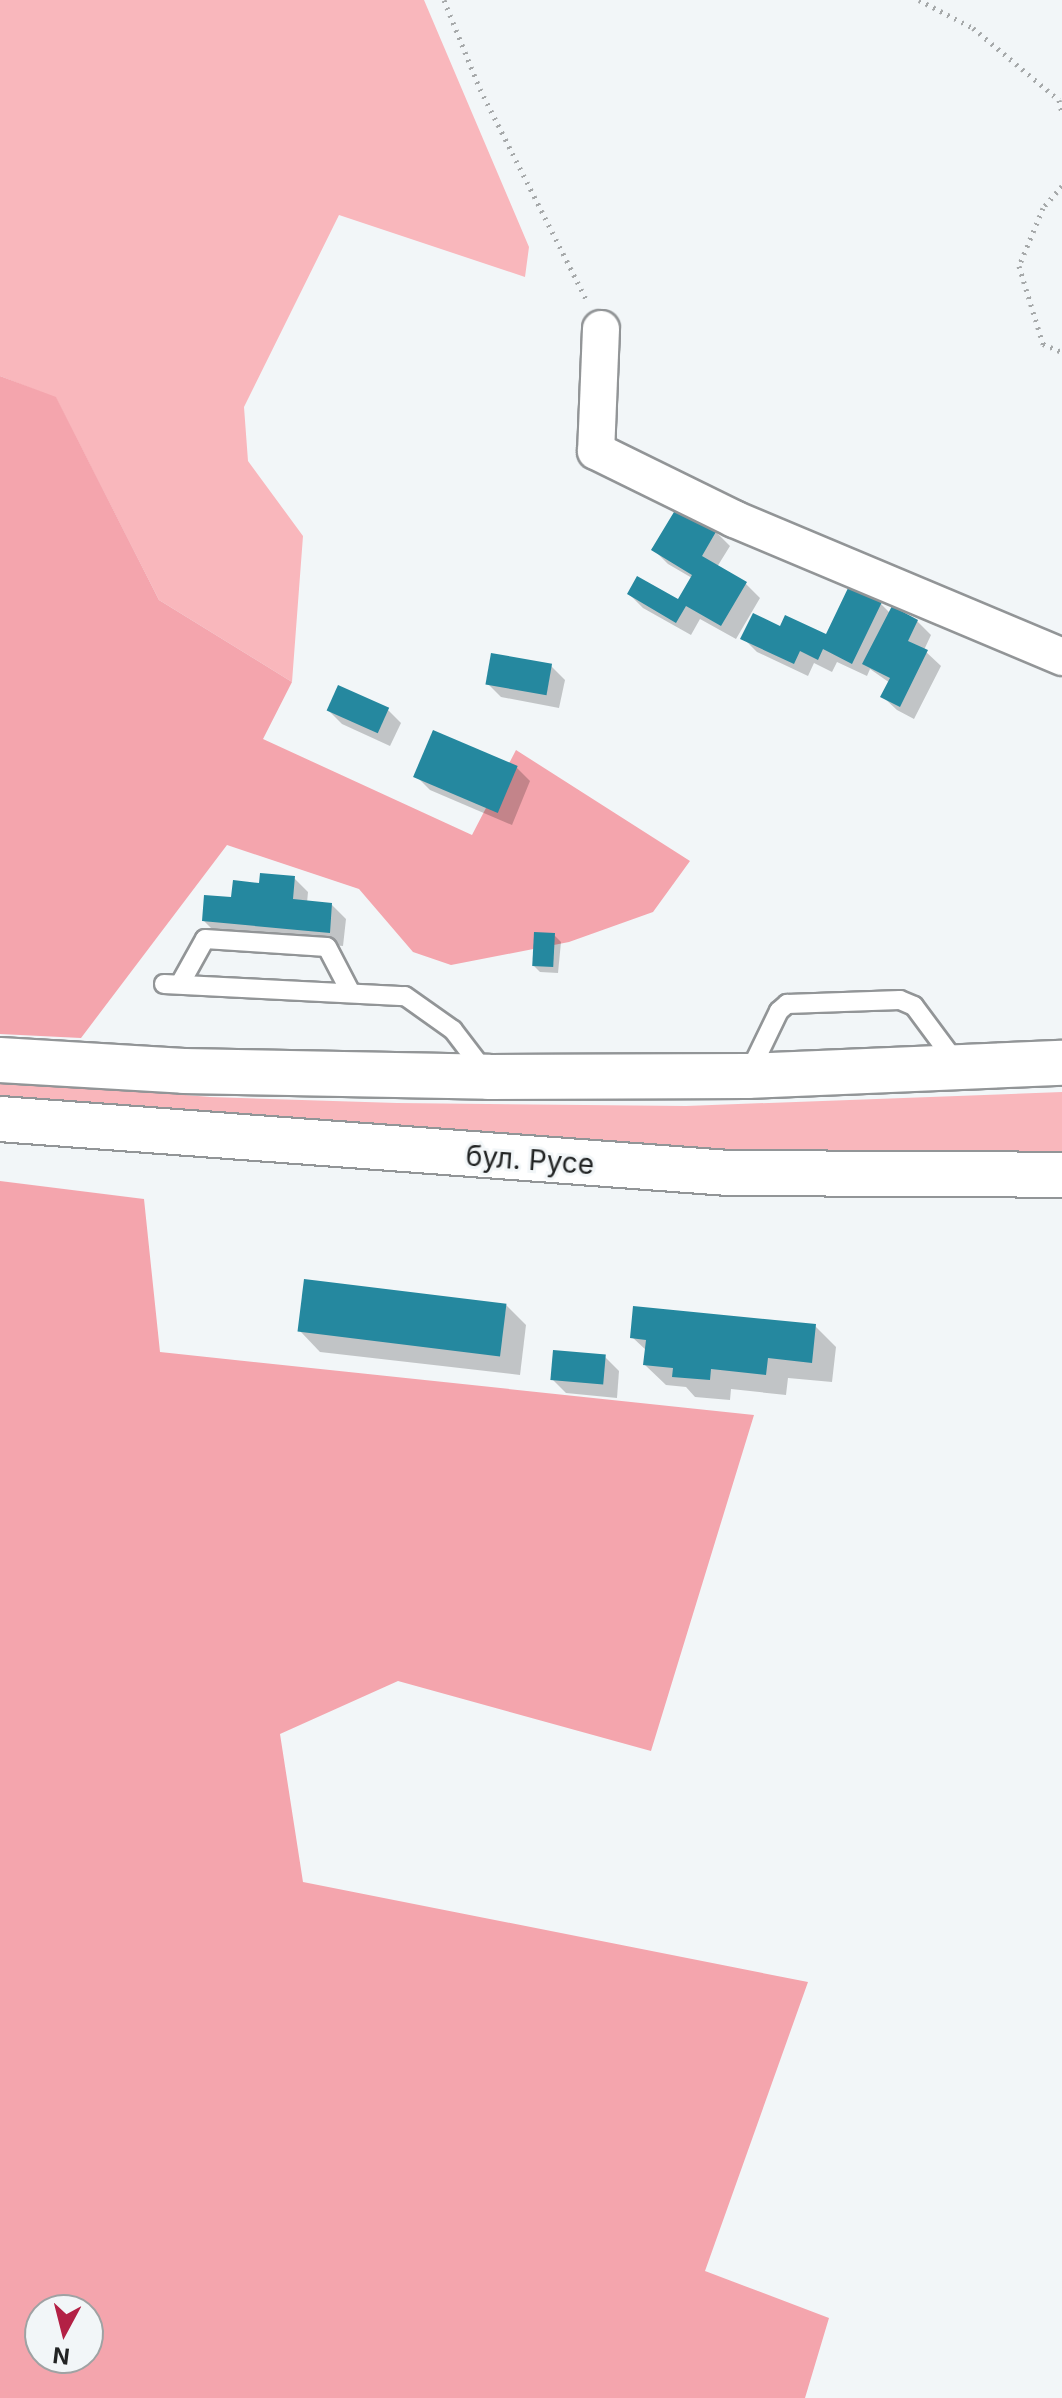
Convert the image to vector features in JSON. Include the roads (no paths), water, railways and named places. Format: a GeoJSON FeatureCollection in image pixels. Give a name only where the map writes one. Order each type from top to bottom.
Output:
{"type":"FeatureCollection","features":[{"type":"Feature","properties":{"kind":"main road"},"geometry":{"type":"LineString","coordinates":[[0,1060],[184,1071],[489,1077],[747,1076],[1062,1063]]}},
{"type":"Feature","properties":{"kind":"main road","name":"бул. Русе"},"geometry":{"type":"LineString","coordinates":[[0,1119],[729,1173],[1062,1175]]}},
{"type":"Feature","properties":{"kind":"street"},"geometry":{"type":"LineString","coordinates":[[601,329],[596,451],[734,519],[1062,657]]}},
{"type":"Feature","properties":{"kind":"lane"},"geometry":{"type":"LineString","coordinates":[[350,991],[327,947],[205,939],[172,984],[405,996],[453,1030],[489,1077]]}},
{"type":"Feature","properties":{"kind":"lane"},"geometry":{"type":"LineString","coordinates":[[747,1076],[779,1011],[787,1004],[886,1000],[900,1000],[914,1006],[962,1069]]}}]}
